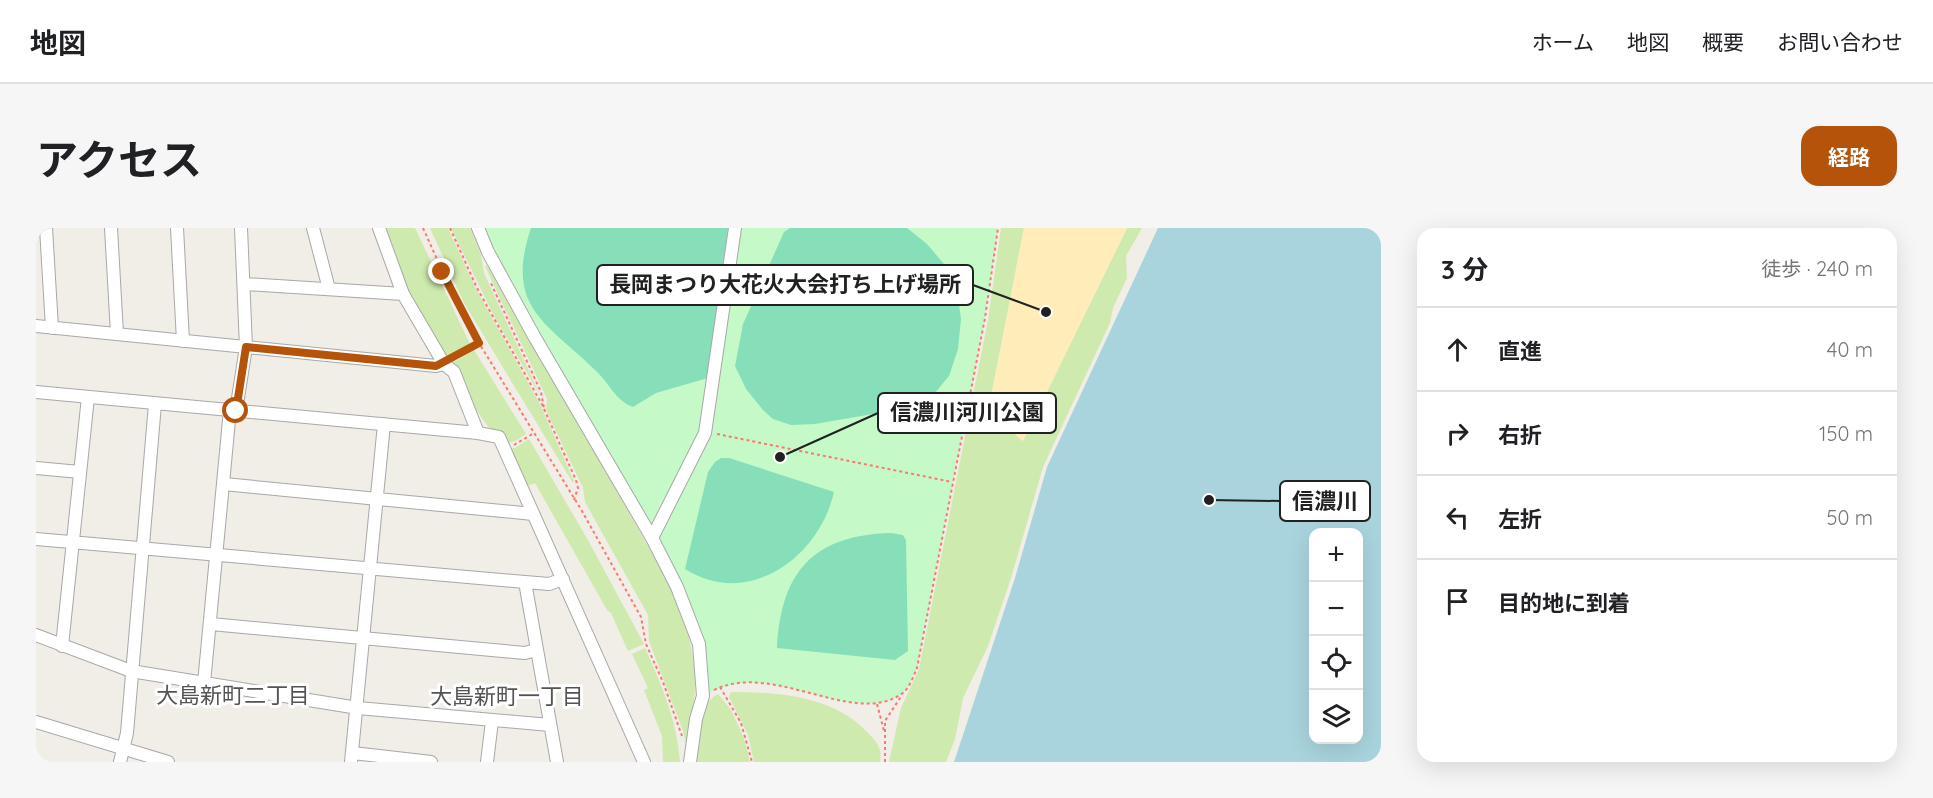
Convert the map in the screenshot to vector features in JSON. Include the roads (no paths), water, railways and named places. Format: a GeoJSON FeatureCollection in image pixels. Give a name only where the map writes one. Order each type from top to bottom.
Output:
{"type":"FeatureCollection","features":[{"type":"Feature","properties":{"kind":"street"},"geometry":{"type":"LineString","coordinates":[[46,228],[52,328]]}},
{"type":"Feature","properties":{"kind":"street"},"geometry":{"type":"LineString","coordinates":[[111,228],[117,334]]}},
{"type":"Feature","properties":{"kind":"street"},"geometry":{"type":"LineString","coordinates":[[177,228],[183,341]]}},
{"type":"Feature","properties":{"kind":"street"},"geometry":{"type":"LineString","coordinates":[[204,683],[233,411],[246,347],[241,228]]}},
{"type":"Feature","properties":{"kind":"street"},"geometry":{"type":"LineString","coordinates":[[314,228],[329,289]]}},
{"type":"Feature","properties":{"kind":"street"},"geometry":{"type":"LineString","coordinates":[[379,228],[403,294],[444,364],[453,372],[478,433]]}},
{"type":"Feature","properties":{"kind":"street"},"geometry":{"type":"LineString","coordinates":[[478,228],[488,252],[534,336],[652,538],[677,587],[699,644],[703,696],[696,719],[690,762]]}},
{"type":"Feature","properties":{"kind":"street"},"geometry":{"type":"LineString","coordinates":[[652,538],[705,433],[735,228]]}},
{"type":"Feature","properties":{"kind":"street"},"geometry":{"type":"LineString","coordinates":[[245,284],[403,294]]}},
{"type":"Feature","properties":{"kind":"street"},"geometry":{"type":"LineString","coordinates":[[36,326],[436,366],[444,364]]}},
{"type":"Feature","properties":{"kind":"street"},"geometry":{"type":"LineString","coordinates":[[36,392],[478,433],[499,437],[644,762]]}},
{"type":"Feature","properties":{"kind":"street"},"geometry":{"type":"LineString","coordinates":[[62,646],[88,397]]}},
{"type":"Feature","properties":{"kind":"street"},"geometry":{"type":"LineString","coordinates":[[120,762],[124,747],[155,404]]}},
{"type":"Feature","properties":{"kind":"street"},"geometry":{"type":"LineString","coordinates":[[384,424],[352,758],[431,762]]}},
{"type":"Feature","properties":{"kind":"street"},"geometry":{"type":"LineString","coordinates":[[36,468],[80,472]]}},
{"type":"Feature","properties":{"kind":"street"},"geometry":{"type":"LineString","coordinates":[[224,484],[532,514]]}},
{"type":"Feature","properties":{"kind":"street"},"geometry":{"type":"LineString","coordinates":[[36,538],[549,584],[563,579]]}},
{"type":"Feature","properties":{"kind":"street"},"geometry":{"type":"LineString","coordinates":[[525,582],[557,762]]}},
{"type":"Feature","properties":{"kind":"street"},"geometry":{"type":"LineString","coordinates":[[211,624],[525,653],[536,650]]}},
{"type":"Feature","properties":{"kind":"street"},"geometry":{"type":"LineString","coordinates":[[36,635],[131,671],[358,708],[550,725]]}},
{"type":"Feature","properties":{"kind":"street"},"geometry":{"type":"LineString","coordinates":[[487,762],[492,721]]}},
{"type":"Feature","properties":{"kind":"street"},"geometry":{"type":"LineString","coordinates":[[36,722],[168,762]]}},
{"type":"Feature","properties":{"kind":"water"},"geometry":{"type":"Polygon","coordinates":[[[1158,228],[1381,228],[1381,762],[954,762],[1015,578],[1047,467],[1158,228]]]}},
{"type":"Feature","properties":{"kind":"place","name":"長岡まつり大花火大会打ち上げ場所"},"geometry":{"type":"Point","coordinates":[1046,312]}},
{"type":"Feature","properties":{"kind":"place","name":"信濃川河川公園"},"geometry":{"type":"Point","coordinates":[780,457]}},
{"type":"Feature","properties":{"kind":"place","name":"信濃川"},"geometry":{"type":"Point","coordinates":[1209,500]}},
{"type":"Feature","properties":{"kind":"district","name":"大島新町二丁目"},"geometry":{"type":"Point","coordinates":[233,695]}},
{"type":"Feature","properties":{"kind":"district","name":"大島新町一丁目"},"geometry":{"type":"Point","coordinates":[507,696]}}]}
